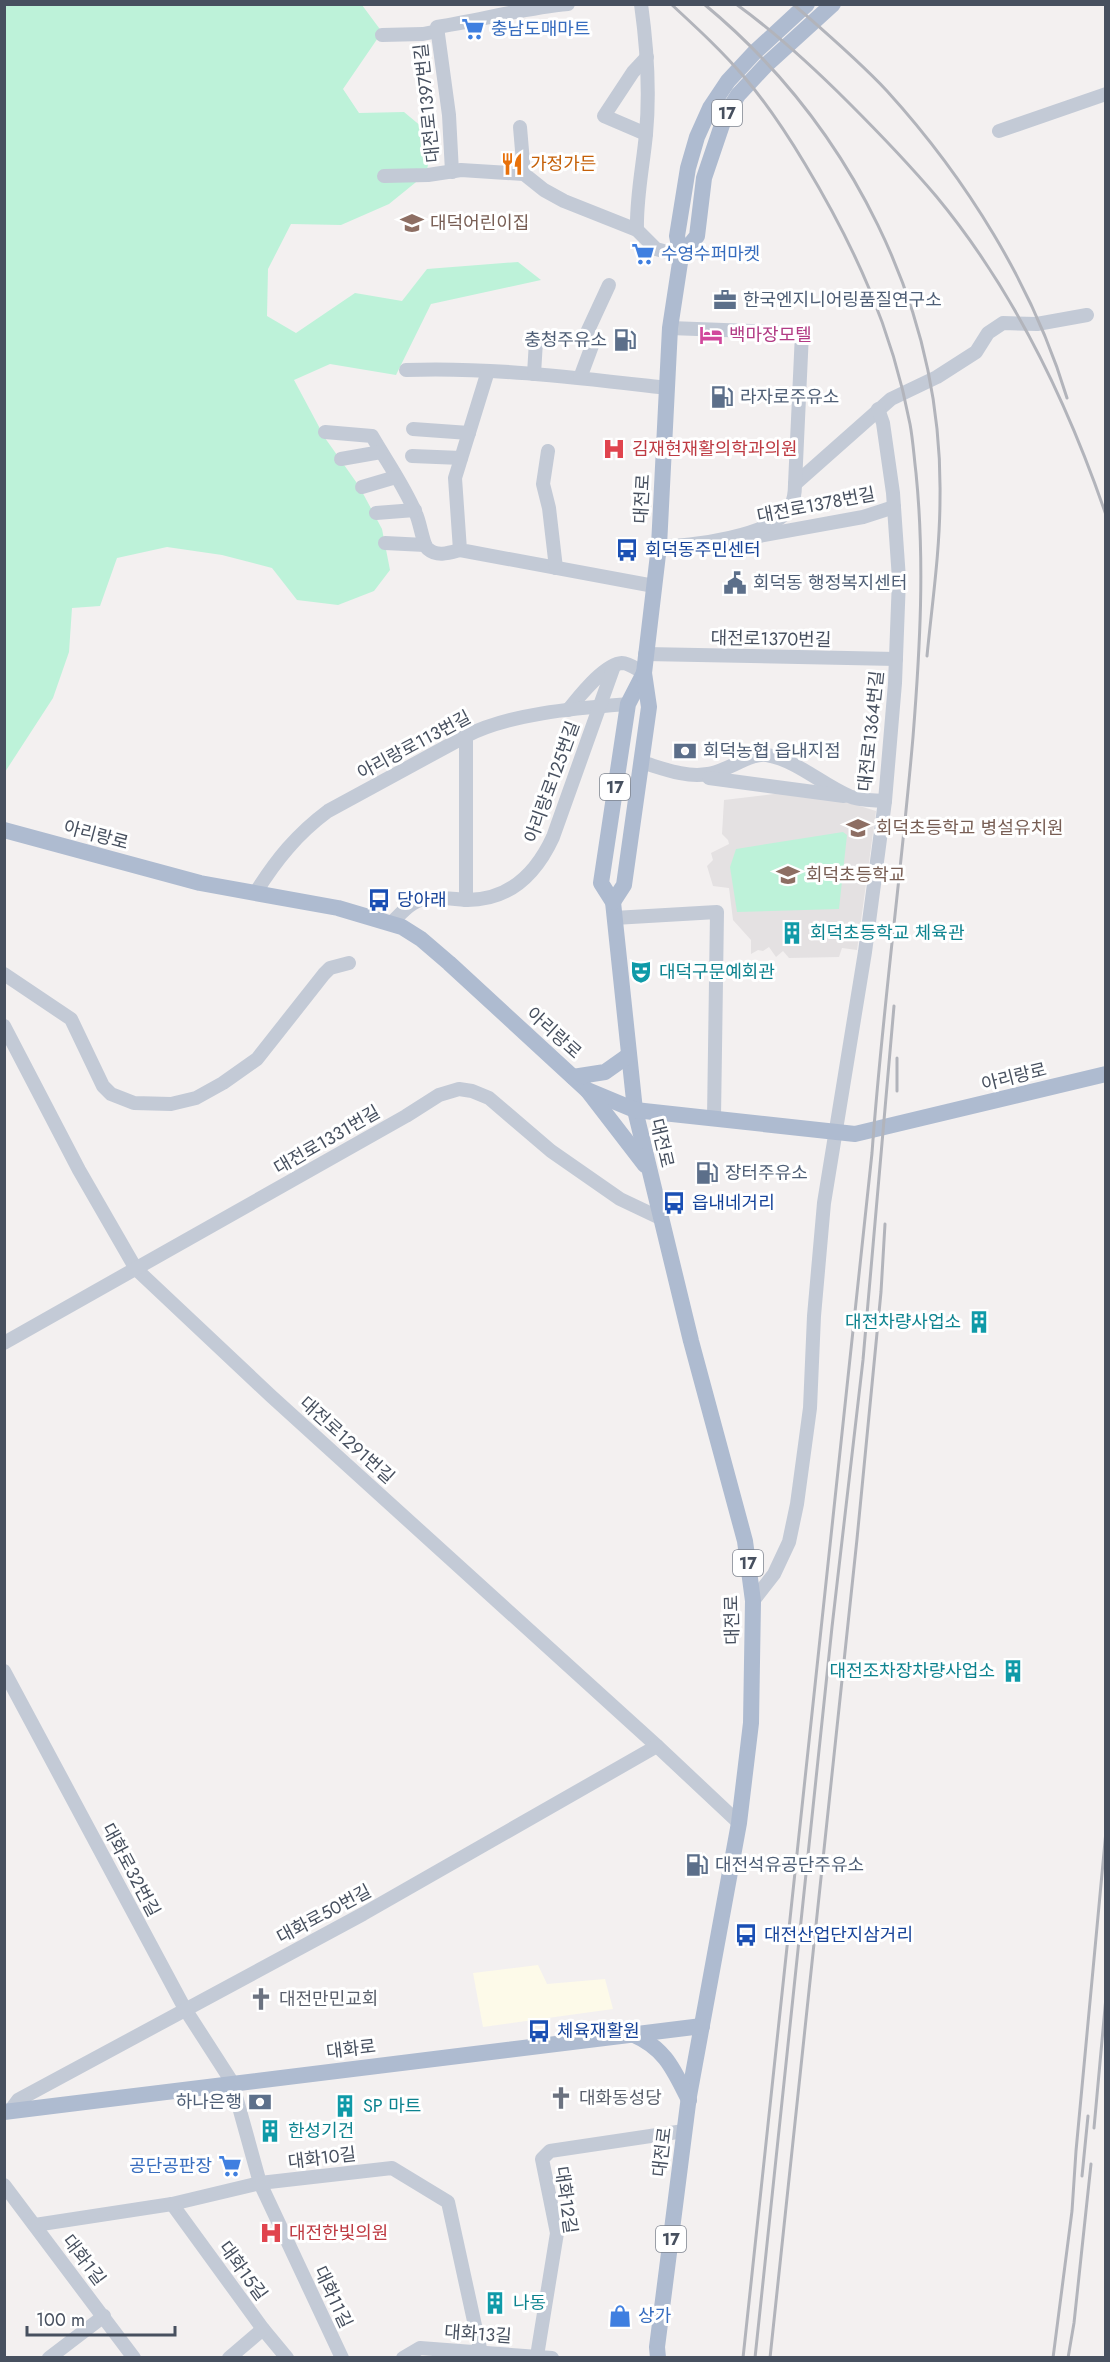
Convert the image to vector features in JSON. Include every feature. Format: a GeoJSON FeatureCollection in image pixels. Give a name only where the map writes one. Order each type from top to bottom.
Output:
{"type":"FeatureCollection","features":[{"type":"Feature","properties":{"kind":"main road","name":"대전로"},"geometry":{"type":"LineString","coordinates":[[613,910],[624,885],[649,707],[644,673],[645,654],[659,546],[670,328],[681,256],[677,236],[688,168],[697,137],[710,108],[728,81],[755,52],[807,4]]}},
{"type":"Feature","properties":{"kind":"main road","name":"대전로"},"geometry":{"type":"LineString","coordinates":[[681,256],[697,236],[704,178],[725,116],[738,95],[766,65],[833,4]]}},
{"type":"Feature","properties":{"kind":"main road","name":"대전로"},"geometry":{"type":"LineString","coordinates":[[644,673],[628,704],[601,883],[613,910],[621,961],[635,1110],[712,1424],[745,1541],[753,1601],[751,1723],[739,1823],[684,2131],[656,2354]]}},
{"type":"Feature","properties":{"kind":"main road","name":"아리랑로"},"geometry":{"type":"LineString","coordinates":[[4,830],[200,883],[338,908],[391,923],[421,939],[587,1090],[635,1110],[855,1134],[1106,1074]]}},
{"type":"Feature","properties":{"kind":"main road"},"geometry":{"type":"LineString","coordinates":[[573,1077],[605,1072],[629,1055]]}},
{"type":"Feature","properties":{"kind":"main road"},"geometry":{"type":"LineString","coordinates":[[587,1090],[648,1169]]}},
{"type":"Feature","properties":{"kind":"main road","name":"대화로"},"geometry":{"type":"LineString","coordinates":[[7,2112],[232,2082],[702,2026]]}},
{"type":"Feature","properties":{"kind":"main road"},"geometry":{"type":"LineString","coordinates":[[634,2035],[648,2041],[662,2052],[689,2100]]}},
{"type":"Feature","properties":{"kind":"street","name":"대전로1397번길"},"geometry":{"type":"LineString","coordinates":[[452,172],[449,115],[437,27],[542,6],[568,4]]}},
{"type":"Feature","properties":{"kind":"street"},"geometry":{"type":"LineString","coordinates":[[637,230],[636,213],[646,134],[646,57],[641,4]]}},
{"type":"Feature","properties":{"kind":"street","name":"대전로1397번길"},"geometry":{"type":"LineString","coordinates":[[382,35],[423,34],[438,31]]}},
{"type":"Feature","properties":{"kind":"street"},"geometry":{"type":"LineString","coordinates":[[646,57],[633,72],[604,116],[646,134]]}},
{"type":"Feature","properties":{"kind":"street"},"geometry":{"type":"LineString","coordinates":[[999,131],[1106,94]]}},
{"type":"Feature","properties":{"kind":"street"},"geometry":{"type":"LineString","coordinates":[[520,127],[524,174],[544,190],[564,201],[637,230],[656,249],[681,256]]}},
{"type":"Feature","properties":{"kind":"street","name":"대전로1397번길"},"geometry":{"type":"LineString","coordinates":[[384,176],[477,171],[524,174]]}},
{"type":"Feature","properties":{"kind":"street"},"geometry":{"type":"LineString","coordinates":[[580,378],[593,343],[585,339],[609,285]]}},
{"type":"Feature","properties":{"kind":"street","name":"대전로1378번길"},"geometry":{"type":"LineString","coordinates":[[659,546],[680,546],[720,540],[743,534],[777,519],[790,508],[795,484],[878,409],[891,399],[938,376],[976,352],[988,333],[1003,323],[1037,324],[1087,315]]}},
{"type":"Feature","properties":{"kind":"street"},"geometry":{"type":"LineString","coordinates":[[670,328],[802,333],[795,484]]}},
{"type":"Feature","properties":{"kind":"street"},"geometry":{"type":"LineString","coordinates":[[534,374],[536,341]]}},
{"type":"Feature","properties":{"kind":"street"},"geometry":{"type":"LineString","coordinates":[[406,370],[534,374],[667,388]]}},
{"type":"Feature","properties":{"kind":"street"},"geometry":{"type":"LineString","coordinates":[[460,550],[455,478],[488,371]]}},
{"type":"Feature","properties":{"kind":"street","name":"대전로1364번길"},"geometry":{"type":"LineString","coordinates":[[641,762],[689,776],[725,771],[750,756],[764,754],[779,758],[804,770],[851,797],[885,801],[896,659],[898,579],[894,507],[887,448],[878,409]]}},
{"type":"Feature","properties":{"kind":"street"},"geometry":{"type":"LineString","coordinates":[[413,429],[469,433]]}},
{"type":"Feature","properties":{"kind":"street"},"geometry":{"type":"LineString","coordinates":[[325,432],[372,436],[415,510],[422,526],[425,545],[429,550],[440,554],[460,550],[654,586]]}},
{"type":"Feature","properties":{"kind":"street"},"geometry":{"type":"LineString","coordinates":[[548,451],[543,484],[549,508],[556,568]]}},
{"type":"Feature","properties":{"kind":"street"},"geometry":{"type":"LineString","coordinates":[[341,459],[381,452]]}},
{"type":"Feature","properties":{"kind":"street"},"geometry":{"type":"LineString","coordinates":[[412,456],[461,458]]}},
{"type":"Feature","properties":{"kind":"street"},"geometry":{"type":"LineString","coordinates":[[362,487],[396,477]]}},
{"type":"Feature","properties":{"kind":"street","name":"대전로1378번길"},"geometry":{"type":"LineString","coordinates":[[743,534],[759,536],[863,517],[894,507]]}},
{"type":"Feature","properties":{"kind":"street"},"geometry":{"type":"LineString","coordinates":[[376,513],[415,510]]}},
{"type":"Feature","properties":{"kind":"street"},"geometry":{"type":"LineString","coordinates":[[385,543],[425,545]]}},
{"type":"Feature","properties":{"kind":"street","name":"대전로1370번길"},"geometry":{"type":"LineString","coordinates":[[645,654],[896,659]]}},
{"type":"Feature","properties":{"kind":"street"},"geometry":{"type":"LineString","coordinates":[[568,710],[603,672],[620,663],[626,663],[644,673]]}},
{"type":"Feature","properties":{"kind":"street","name":"아리랑로125번길"},"geometry":{"type":"LineString","coordinates":[[391,923],[408,907],[422,899],[487,899],[502,893],[525,878],[542,860],[553,837],[614,666]]}},
{"type":"Feature","properties":{"kind":"street","name":"아리랑로113번길"},"geometry":{"type":"LineString","coordinates":[[256,892],[275,862],[308,826],[328,811],[466,736],[500,723],[568,710],[628,704]]}},
{"type":"Feature","properties":{"kind":"street"},"geometry":{"type":"LineString","coordinates":[[466,736],[466,900]]}},
{"type":"Feature","properties":{"kind":"street"},"geometry":{"type":"LineString","coordinates":[[689,776],[851,797]]}},
{"type":"Feature","properties":{"kind":"street"},"geometry":{"type":"LineString","coordinates":[[753,1601],[774,1574],[789,1542],[797,1504],[810,1408],[814,1316],[824,1203],[865,952],[885,801]]}},
{"type":"Feature","properties":{"kind":"street"},"geometry":{"type":"LineString","coordinates":[[613,910],[717,912],[714,1118]]}},
{"type":"Feature","properties":{"kind":"street"},"geometry":{"type":"LineString","coordinates":[[4,975],[70,1019],[103,1086],[111,1094],[134,1103],[171,1104],[196,1098],[258,1059],[330,968],[349,963]]}},
{"type":"Feature","properties":{"kind":"street","name":"대전로1291번길"},"geometry":{"type":"LineString","coordinates":[[4,1026],[79,1170],[136,1269],[739,1823]]}},
{"type":"Feature","properties":{"kind":"street","name":"대전로1331번길"},"geometry":{"type":"LineString","coordinates":[[4,1343],[439,1095],[459,1089],[472,1091],[489,1098],[552,1151],[620,1199],[660,1218]]}},
{"type":"Feature","properties":{"kind":"street","name":"대화로32번길"},"geometry":{"type":"LineString","coordinates":[[4,1671],[185,2009],[232,2082]]}},
{"type":"Feature","properties":{"kind":"street","name":"대화로50번길"},"geometry":{"type":"LineString","coordinates":[[7,2112],[18,2100],[363,1914],[657,1746]]}},
{"type":"Feature","properties":{"kind":"street","name":"대화11길"},"geometry":{"type":"LineString","coordinates":[[232,2082],[260,2183],[342,2358]]}},
{"type":"Feature","properties":{"kind":"street","name":"대화12길"},"geometry":{"type":"LineString","coordinates":[[537,2356],[557,2233],[542,2159],[550,2151],[684,2131]]}},
{"type":"Feature","properties":{"kind":"street","name":"대화10길"},"geometry":{"type":"LineString","coordinates":[[35,2225],[172,2204],[260,2183],[392,2168],[448,2202],[480,2355]]}},
{"type":"Feature","properties":{"kind":"street","name":"대화1길"},"geometry":{"type":"LineString","coordinates":[[4,2185],[134,2358]]}},
{"type":"Feature","properties":{"kind":"street","name":"대화15길"},"geometry":{"type":"LineString","coordinates":[[172,2204],[263,2329],[287,2358]]}},
{"type":"Feature","properties":{"kind":"street"},"geometry":{"type":"LineString","coordinates":[[50,2358],[104,2316]]}},
{"type":"Feature","properties":{"kind":"street"},"geometry":{"type":"LineString","coordinates":[[229,2358],[263,2329]]}},
{"type":"Feature","properties":{"kind":"street","name":"대화13길"},"geometry":{"type":"LineString","coordinates":[[403,2358],[420,2348],[480,2355],[552,2358]]}},
{"type":"Feature","properties":{"kind":"shaded area","name":"회덕초등학교"},"geometry":{"type":"Polygon","coordinates":[[[790,792],[843,801],[876,811],[857,950],[842,948],[839,957],[789,958],[783,951],[776,957],[769,947],[751,954],[751,940],[733,920],[729,888],[713,886],[707,866],[713,860],[711,853],[729,844],[722,834],[724,800],[790,792]]]}},
{"type":"Feature","properties":{"kind":"shaded area"},"geometry":{"type":"Polygon","coordinates":[[[538,1965],[547,1984],[605,1979],[613,2009],[483,2027],[473,1973],[538,1965]]]}},
{"type":"Feature","properties":{"kind":"green space"},"geometry":{"type":"Polygon","coordinates":[[[5,5],[362,5],[382,32],[343,89],[359,113],[404,112],[434,137],[426,174],[389,204],[341,225],[291,224],[268,269],[267,316],[296,333],[355,293],[402,301],[427,269],[518,262],[541,280],[431,304],[396,375],[330,364],[294,380],[325,438],[359,486],[382,529],[390,570],[374,591],[338,605],[297,600],[272,568],[222,555],[167,547],[117,558],[100,606],[72,608],[69,652],[53,698],[5,772],[5,5]]]}},
{"type":"Feature","properties":{"kind":"green space"},"geometry":{"type":"Polygon","coordinates":[[[843,832],[847,835],[839,909],[737,912],[730,867],[736,849],[843,832]]]}},
{"type":"Feature","properties":{"kind":"railway"},"geometry":{"type":"LineString","coordinates":[[671,4],[728,59],[769,109],[840,226],[870,290],[893,355],[910,424],[919,506],[921,572],[919,638],[916,704],[908,789],[872,1153],[743,2358]]}},
{"type":"Feature","properties":{"kind":"railway"},"geometry":{"type":"LineString","coordinates":[[704,4],[756,52],[803,106],[844,163],[878,225],[905,290],[925,358],[937,427],[940,518],[927,656]]}},
{"type":"Feature","properties":{"kind":"railway"},"geometry":{"type":"LineString","coordinates":[[736,4],[794,51],[849,103],[915,172],[964,232],[990,269],[1035,348],[1074,430],[1106,515]]}},
{"type":"Feature","properties":{"kind":"railway"},"geometry":{"type":"LineString","coordinates":[[793,4],[853,57],[887,91],[944,160],[970,197],[1016,274],[1036,315],[1067,398]]}},
{"type":"Feature","properties":{"kind":"railway"},"geometry":{"type":"LineString","coordinates":[[755,2358],[832,1627],[863,1360],[894,1006]]}},
{"type":"Feature","properties":{"kind":"railway"},"geometry":{"type":"LineString","coordinates":[[897,1058],[897,1091]]}},
{"type":"Feature","properties":{"kind":"railway"},"geometry":{"type":"LineString","coordinates":[[770,2358],[857,1539],[881,1292],[885,1224]]}},
{"type":"Feature","properties":{"kind":"railway"},"geometry":{"type":"LineString","coordinates":[[1053,2358],[1072,2211],[1106,1831]]}},
{"type":"Feature","properties":{"kind":"railway"},"geometry":{"type":"LineString","coordinates":[[1094,2128],[1106,1997]]}},
{"type":"Feature","properties":{"kind":"railway"},"geometry":{"type":"LineString","coordinates":[[1082,2176],[1088,2116]]}},
{"type":"Feature","properties":{"kind":"railway"},"geometry":{"type":"LineString","coordinates":[[1068,2358],[1074,2323],[1091,2164]]}},
{"type":"Feature","properties":{"kind":"place","name":"충남도매마트"},"geometry":{"type":"Point","coordinates":[473,29]}},
{"type":"Feature","properties":{"kind":"place","name":"가정가든"},"geometry":{"type":"Point","coordinates":[512,164]}},
{"type":"Feature","properties":{"kind":"place","name":"대덕어린이집"},"geometry":{"type":"Point","coordinates":[412,223]}},
{"type":"Feature","properties":{"kind":"place","name":"수영수퍼마켓"},"geometry":{"type":"Point","coordinates":[643,254]}},
{"type":"Feature","properties":{"kind":"place","name":"한국엔지니어링품질연구소"},"geometry":{"type":"Point","coordinates":[725,300]}},
{"type":"Feature","properties":{"kind":"place","name":"백마장모텔"},"geometry":{"type":"Point","coordinates":[711,335]}},
{"type":"Feature","properties":{"kind":"place","name":"충청주유소"},"geometry":{"type":"Point","coordinates":[625,340]}},
{"type":"Feature","properties":{"kind":"place","name":"라자로주유소"},"geometry":{"type":"Point","coordinates":[722,397]}},
{"type":"Feature","properties":{"kind":"place","name":"김재현재활의학과의원"},"geometry":{"type":"Point","coordinates":[614,449]}},
{"type":"Feature","properties":{"kind":"place","name":"회덕동주민센터"},"geometry":{"type":"Point","coordinates":[627,550]}},
{"type":"Feature","properties":{"kind":"place","name":"회덕동 행정복지센터"},"geometry":{"type":"Point","coordinates":[735,583]}},
{"type":"Feature","properties":{"kind":"place","name":"회덕농협 읍내지점"},"geometry":{"type":"Point","coordinates":[685,751]}},
{"type":"Feature","properties":{"kind":"place","name":"회덕초등학교 병설유치원"},"geometry":{"type":"Point","coordinates":[858,828]}},
{"type":"Feature","properties":{"kind":"place","name":"회덕초등학교"},"geometry":{"type":"Point","coordinates":[788,875]}},
{"type":"Feature","properties":{"kind":"place","name":"당아래"},"geometry":{"type":"Point","coordinates":[379,900]}},
{"type":"Feature","properties":{"kind":"place","name":"회덕초등학교 체육관"},"geometry":{"type":"Point","coordinates":[792,933]}},
{"type":"Feature","properties":{"kind":"place","name":"대덕구문예회관"},"geometry":{"type":"Point","coordinates":[641,972]}},
{"type":"Feature","properties":{"kind":"place","name":"장터주유소"},"geometry":{"type":"Point","coordinates":[707,1173]}},
{"type":"Feature","properties":{"kind":"place","name":"읍내네거리"},"geometry":{"type":"Point","coordinates":[674,1203]}},
{"type":"Feature","properties":{"kind":"place","name":"대전차량사업소"},"geometry":{"type":"Point","coordinates":[979,1322]}},
{"type":"Feature","properties":{"kind":"place","name":"대전조차장차량사업소"},"geometry":{"type":"Point","coordinates":[1013,1671]}},
{"type":"Feature","properties":{"kind":"place","name":"대전석유공단주유소"},"geometry":{"type":"Point","coordinates":[697,1865]}},
{"type":"Feature","properties":{"kind":"place","name":"대전산업단지삼거리"},"geometry":{"type":"Point","coordinates":[746,1935]}},
{"type":"Feature","properties":{"kind":"place","name":"대전만민교회"},"geometry":{"type":"Point","coordinates":[261,1999]}},
{"type":"Feature","properties":{"kind":"place","name":"체육재활원"},"geometry":{"type":"Point","coordinates":[539,2031]}},
{"type":"Feature","properties":{"kind":"place","name":"대화동성당"},"geometry":{"type":"Point","coordinates":[561,2098]}},
{"type":"Feature","properties":{"kind":"place","name":"하나은행"},"geometry":{"type":"Point","coordinates":[260,2102]}},
{"type":"Feature","properties":{"kind":"place","name":"SP 마트"},"geometry":{"type":"Point","coordinates":[345,2106]}},
{"type":"Feature","properties":{"kind":"place","name":"한성기건"},"geometry":{"type":"Point","coordinates":[270,2131]}},
{"type":"Feature","properties":{"kind":"place","name":"공단공판장"},"geometry":{"type":"Point","coordinates":[230,2166]}},
{"type":"Feature","properties":{"kind":"place","name":"대전한빛의원"},"geometry":{"type":"Point","coordinates":[271,2233]}},
{"type":"Feature","properties":{"kind":"place","name":"나동"},"geometry":{"type":"Point","coordinates":[495,2303]}},
{"type":"Feature","properties":{"kind":"place","name":"상가"},"geometry":{"type":"Point","coordinates":[620,2316]}}]}
